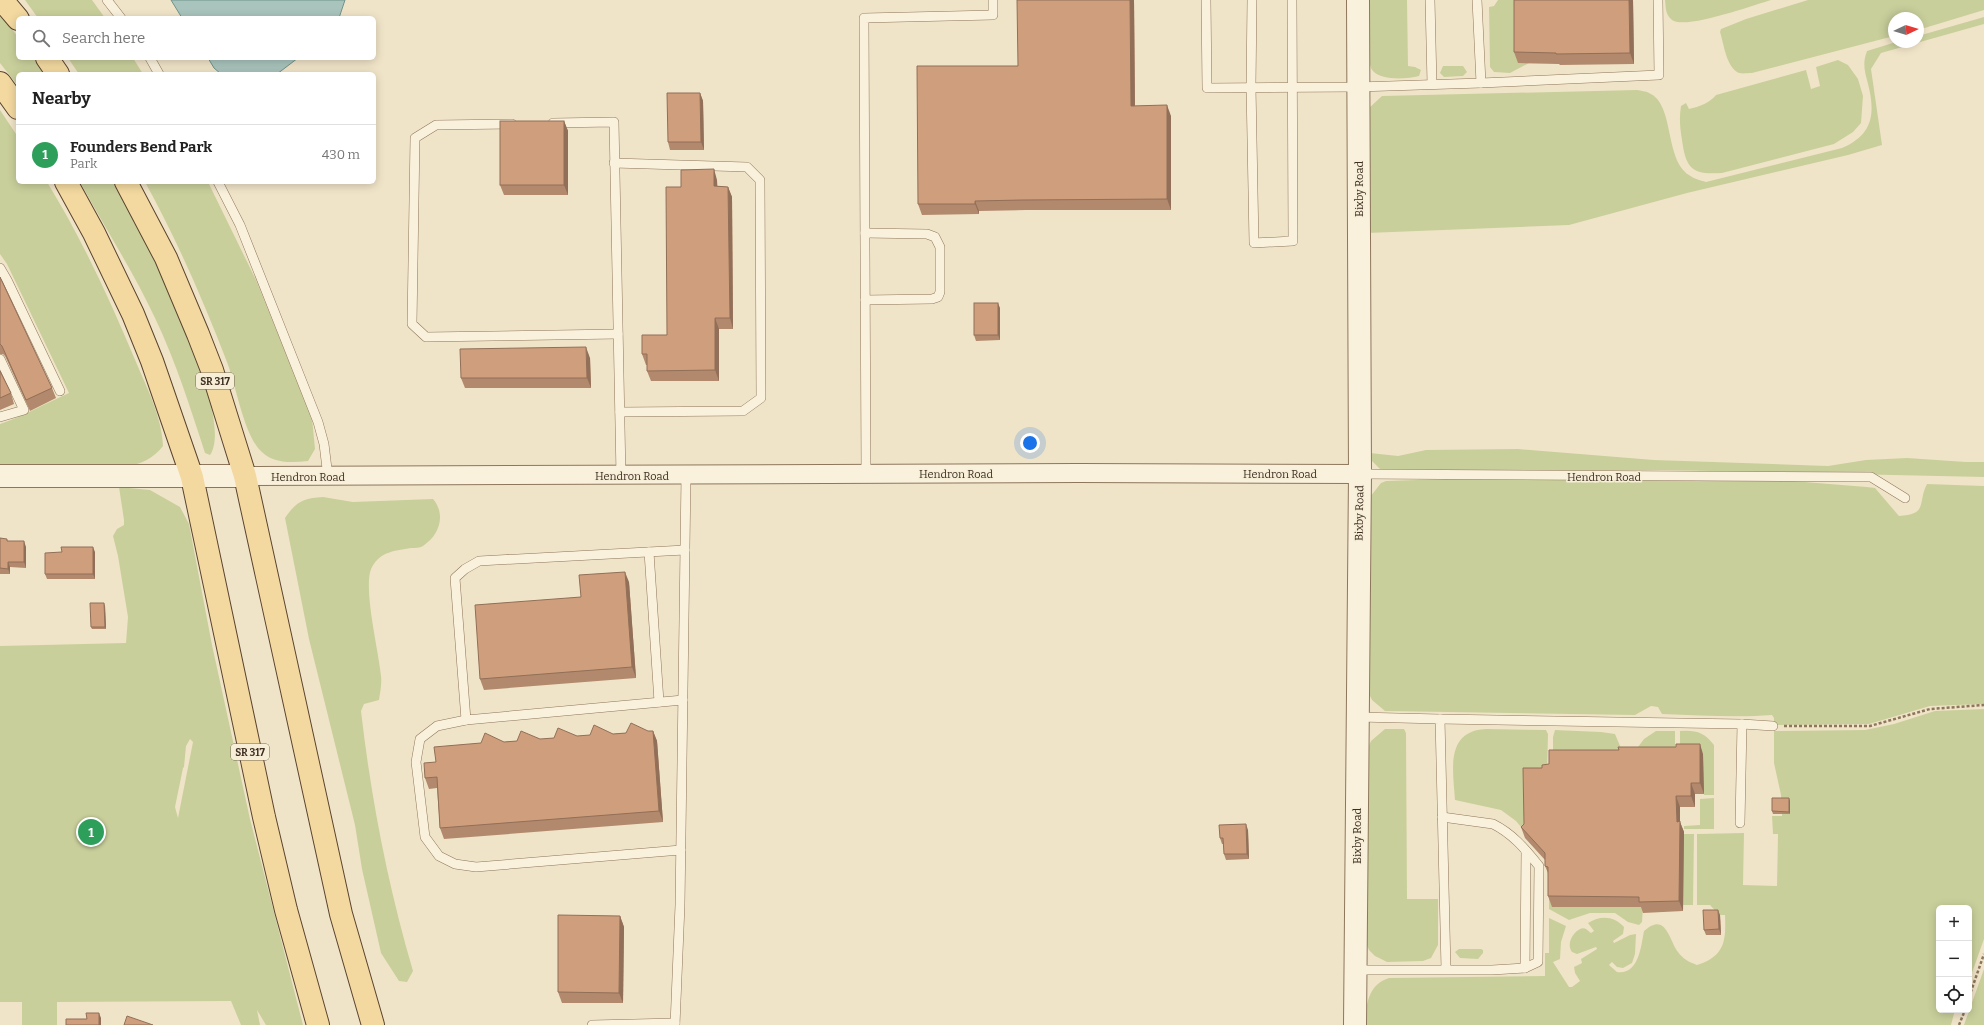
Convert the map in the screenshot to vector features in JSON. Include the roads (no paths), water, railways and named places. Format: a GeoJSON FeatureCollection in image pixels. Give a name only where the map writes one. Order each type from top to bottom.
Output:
{"type":"FeatureCollection","features":[{"type":"Feature","properties":{"kind":"main road"},"geometry":{"type":"LineString","coordinates":[[2,0],[16,17]]}},
{"type":"Feature","properties":{"kind":"main road"},"geometry":{"type":"LineString","coordinates":[[48,60],[57,72]]}},
{"type":"Feature","properties":{"kind":"main road"},"geometry":{"type":"LineString","coordinates":[[0,83],[16,105]]}},
{"type":"Feature","properties":{"kind":"main road","name":"SR 317"},"geometry":{"type":"LineString","coordinates":[[67,184],[94,233],[134,314],[152,361],[192,477],[264,817],[286,910],[318,1025]]}},
{"type":"Feature","properties":{"kind":"main road","name":"SR 317"},"geometry":{"type":"LineString","coordinates":[[127,184],[166,258],[198,334],[214,378],[245,476],[341,914],[373,1025]]}},
{"type":"Feature","properties":{"kind":"street","name":"Bixby Road"},"geometry":{"type":"LineString","coordinates":[[1355,1025],[1360,474],[1358,0]]}},
{"type":"Feature","properties":{"kind":"street","name":"Hendron Road"},"geometry":{"type":"LineString","coordinates":[[0,476],[328,477],[1360,474]]}},
{"type":"Feature","properties":{"kind":"lane"},"geometry":{"type":"LineString","coordinates":[[108,0],[120,16]]}},
{"type":"Feature","properties":{"kind":"lane"},"geometry":{"type":"LineString","coordinates":[[866,475],[864,18],[993,15],[993,0]]}},
{"type":"Feature","properties":{"kind":"lane"},"geometry":{"type":"LineString","coordinates":[[1206,0],[1207,88],[1358,87],[1659,75],[1658,0]]}},
{"type":"Feature","properties":{"kind":"lane"},"geometry":{"type":"LineString","coordinates":[[1252,0],[1251,87],[1254,243],[1293,241],[1291,88],[1292,0]]}},
{"type":"Feature","properties":{"kind":"lane"},"geometry":{"type":"LineString","coordinates":[[1430,0],[1432,84]]}},
{"type":"Feature","properties":{"kind":"lane"},"geometry":{"type":"LineString","coordinates":[[1477,0],[1481,83]]}},
{"type":"Feature","properties":{"kind":"lane"},"geometry":{"type":"LineString","coordinates":[[151,60],[158,72]]}},
{"type":"Feature","properties":{"kind":"lane"},"geometry":{"type":"LineString","coordinates":[[544,123],[614,122],[621,476]]}},
{"type":"Feature","properties":{"kind":"lane"},"geometry":{"type":"LineString","coordinates":[[521,123],[436,125],[416,138],[412,324],[426,337],[618,334]]}},
{"type":"Feature","properties":{"kind":"lane"},"geometry":{"type":"LineString","coordinates":[[614,163],[747,167],[760,180],[761,398],[743,411],[620,412]]}},
{"type":"Feature","properties":{"kind":"lane"},"geometry":{"type":"LineString","coordinates":[[219,184],[240,225],[318,422],[324,444],[328,477]]}},
{"type":"Feature","properties":{"kind":"lane"},"geometry":{"type":"LineString","coordinates":[[865,233],[927,234],[935,238],[940,247],[940,292],[938,297],[932,299],[865,300]]}},
{"type":"Feature","properties":{"kind":"lane"},"geometry":{"type":"LineString","coordinates":[[0,268],[8,280],[60,391]]}},
{"type":"Feature","properties":{"kind":"lane"},"geometry":{"type":"LineString","coordinates":[[0,359],[24,410],[0,417]]}},
{"type":"Feature","properties":{"kind":"lane","name":"Hendron Road"},"geometry":{"type":"LineString","coordinates":[[1360,474],[1871,477],[1906,498]]}},
{"type":"Feature","properties":{"kind":"lane"},"geometry":{"type":"LineString","coordinates":[[592,1025],[675,1024],[681,850],[686,476]]}},
{"type":"Feature","properties":{"kind":"lane"},"geometry":{"type":"LineString","coordinates":[[466,720],[455,578],[465,569],[479,561],[685,550]]}},
{"type":"Feature","properties":{"kind":"lane"},"geometry":{"type":"LineString","coordinates":[[650,552],[659,702]]}},
{"type":"Feature","properties":{"kind":"lane"},"geometry":{"type":"LineString","coordinates":[[681,850],[476,867],[454,864],[439,856],[425,836],[416,762],[420,739],[437,726],[466,720],[683,700]]}},
{"type":"Feature","properties":{"kind":"lane"},"geometry":{"type":"LineString","coordinates":[[1358,716],[1440,719],[1742,724],[1773,726]]}},
{"type":"Feature","properties":{"kind":"lane"},"geometry":{"type":"LineString","coordinates":[[1440,719],[1446,969]]}},
{"type":"Feature","properties":{"kind":"lane"},"geometry":{"type":"LineString","coordinates":[[1740,824],[1742,724]]}},
{"type":"Feature","properties":{"kind":"lane"},"geometry":{"type":"LineString","coordinates":[[1356,970],[1525,968],[1538,962],[1539,866],[1515,838],[1493,824],[1442,817]]}},
{"type":"Feature","properties":{"kind":"lane"},"geometry":{"type":"LineString","coordinates":[[1525,968],[1526,850]]}},
{"type":"Feature","properties":{"kind":"water"},"geometry":{"type":"Polygon","coordinates":[[[171,0],[345,0],[340,16],[181,16],[171,0]]]}},
{"type":"Feature","properties":{"kind":"water"},"geometry":{"type":"Polygon","coordinates":[[[209,60],[295,60],[280,72],[219,72],[209,60]]]}},
{"type":"Feature","properties":{"kind":"place","name":"Founders Bend Park"},"geometry":{"type":"Point","coordinates":[91,832]}}]}
